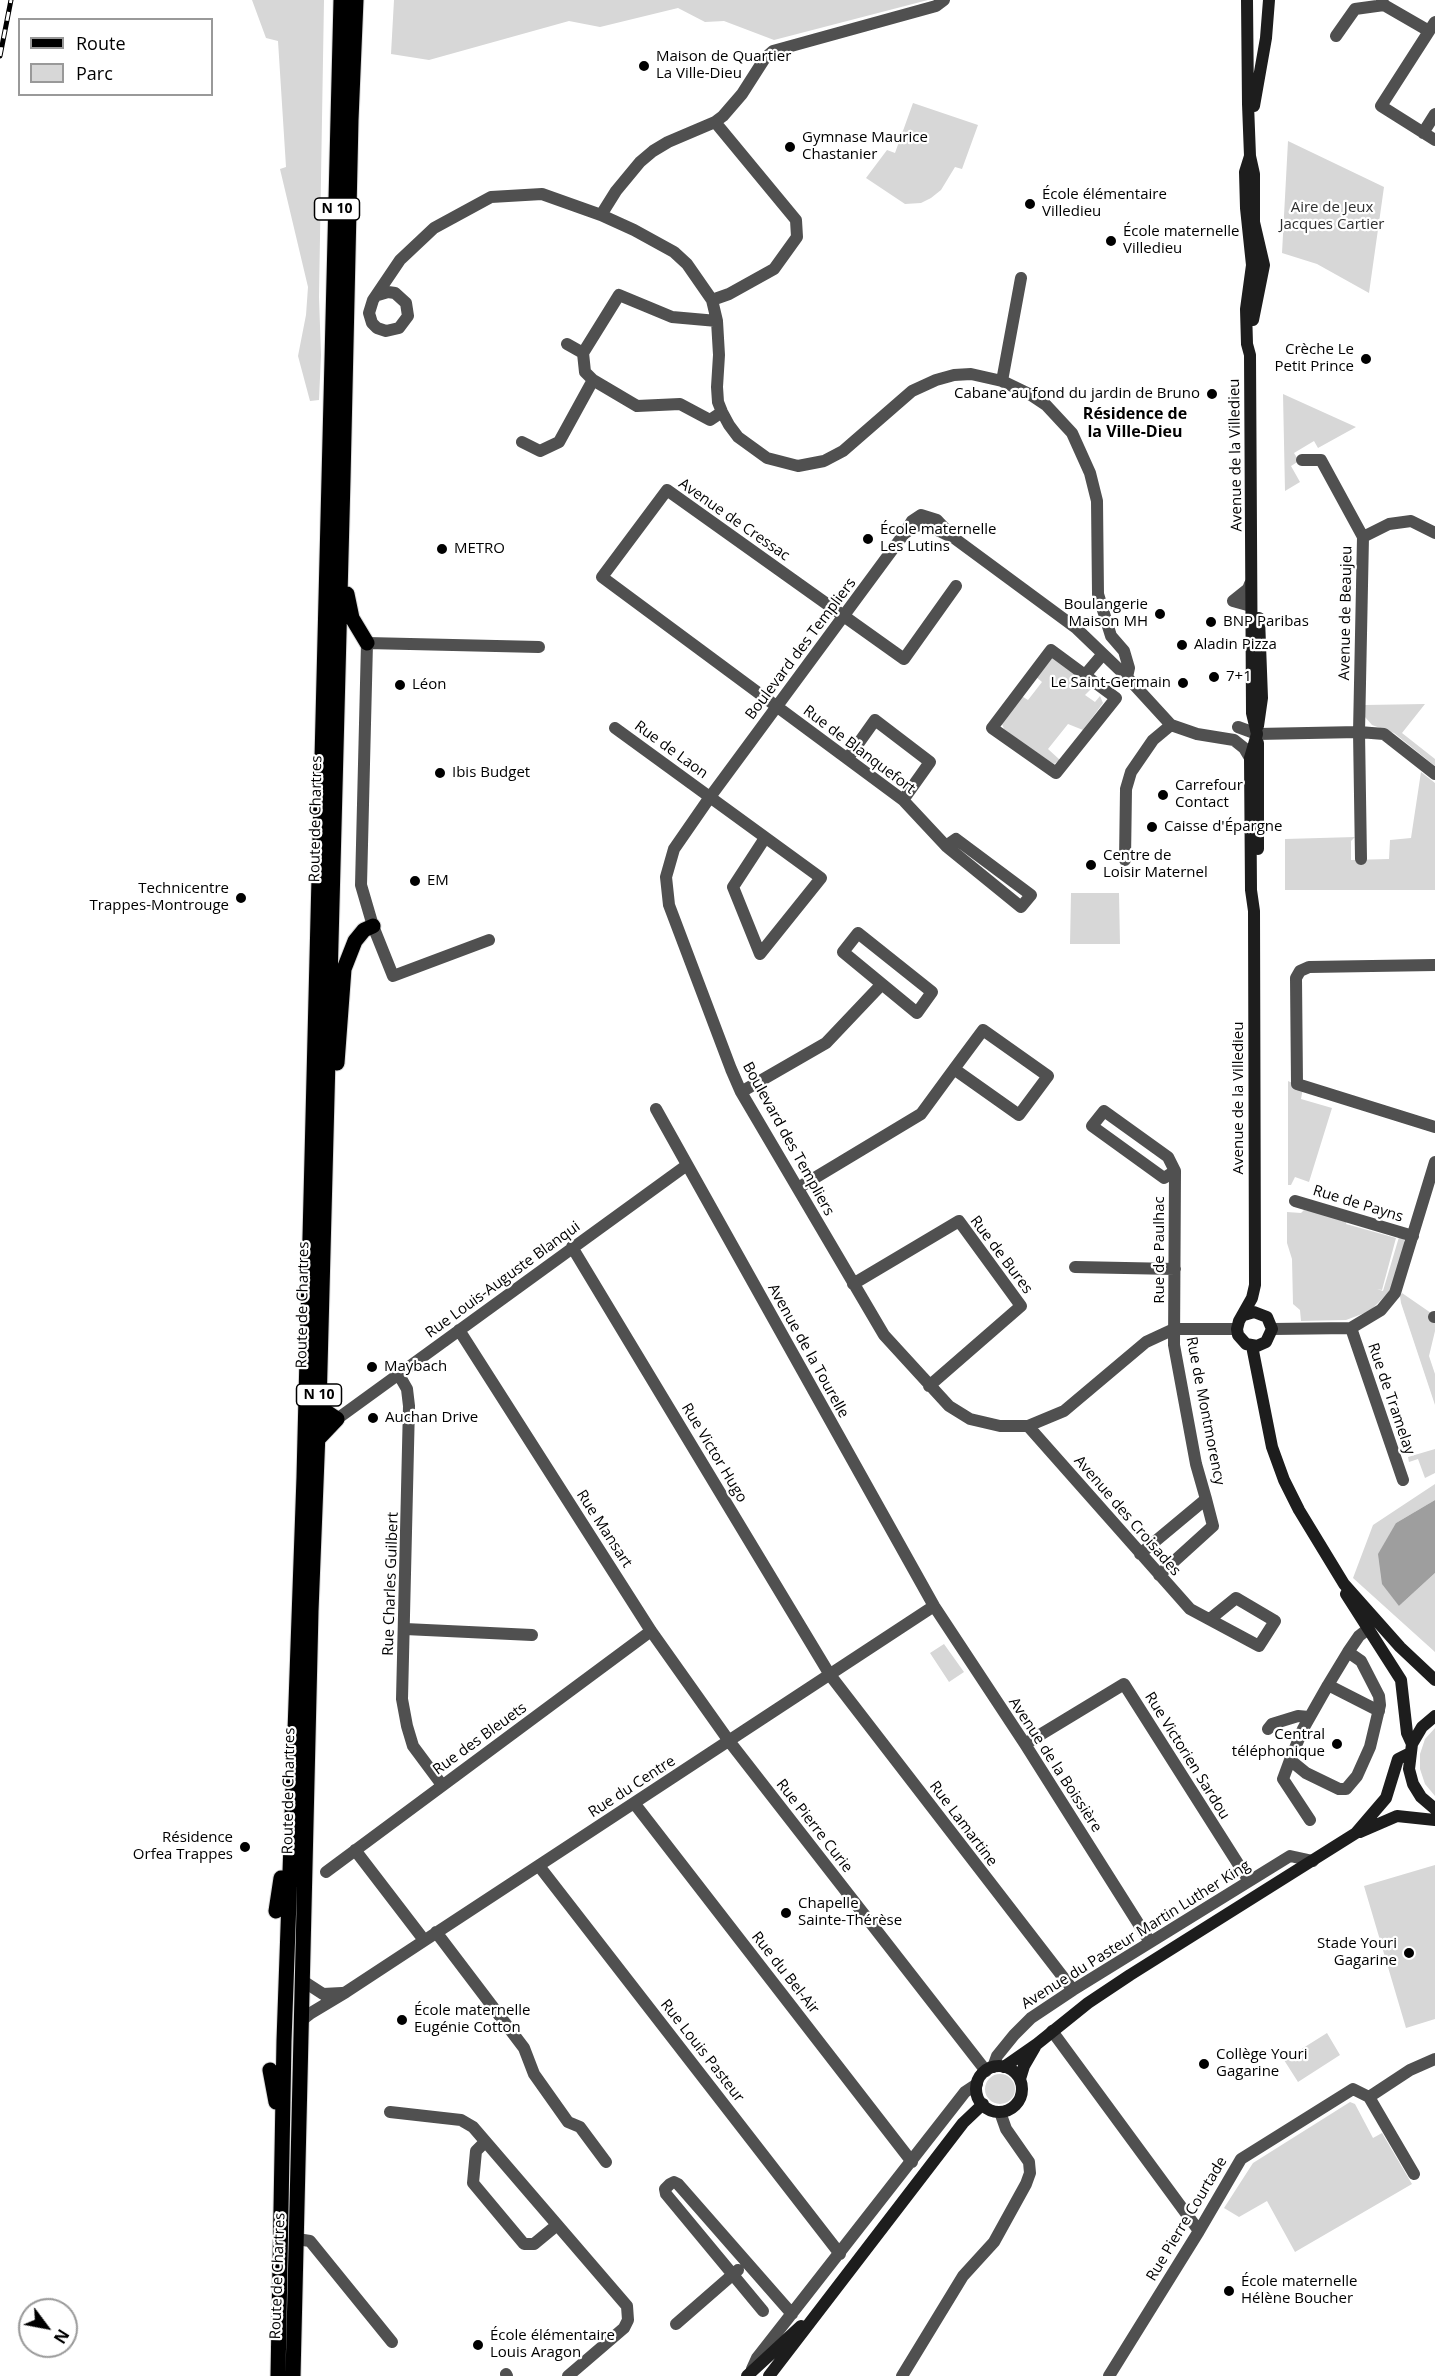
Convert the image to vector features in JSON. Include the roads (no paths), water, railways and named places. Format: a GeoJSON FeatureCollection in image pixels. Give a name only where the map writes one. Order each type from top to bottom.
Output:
{"type":"FeatureCollection","features":[{"type":"Feature","properties":{"kind":"main road","name":"N 10"},"geometry":{"type":"LineString","coordinates":[[338,416],[341,0]]}},
{"type":"Feature","properties":{"kind":"main road","name":"N 10"},"geometry":{"type":"LineString","coordinates":[[338,416],[357,0]]}},
{"type":"Feature","properties":{"kind":"main road","name":"Route de Chartres"},"geometry":{"type":"LineString","coordinates":[[293,2376],[311,1611],[319,1407],[343,479],[338,416]]}},
{"type":"Feature","properties":{"kind":"main road","name":"Route de Chartres"},"geometry":{"type":"LineString","coordinates":[[278,2376],[284,2041],[338,416]]}},
{"type":"Feature","properties":{"kind":"main road"},"geometry":{"type":"LineString","coordinates":[[343,479],[349,526],[346,591],[348,606],[352,618],[367,643]]}},
{"type":"Feature","properties":{"kind":"main road"},"geometry":{"type":"LineString","coordinates":[[326,1111],[334,1100],[344,969],[355,941],[364,930],[372,926]]}},
{"type":"Feature","properties":{"kind":"main road"},"geometry":{"type":"LineString","coordinates":[[318,1439],[337,1419],[319,1407]]}},
{"type":"Feature","properties":{"kind":"main road"},"geometry":{"type":"LineString","coordinates":[[276,1911],[283,1860],[291,1840]]}},
{"type":"Feature","properties":{"kind":"main road"},"geometry":{"type":"LineString","coordinates":[[270,2070],[276,2095],[276,2130],[283,2146]]}},
{"type":"Feature","properties":{"kind":"street"},"geometry":{"type":"LineString","coordinates":[[601,215],[616,191],[640,162],[668,141],[715,122],[742,94],[765,58],[773,51],[936,6],[944,0]]}},
{"type":"Feature","properties":{"kind":"street","name":"Avenue de la Villedieu"},"geometry":{"type":"LineString","coordinates":[[1247,0],[1248,104],[1250,156],[1254,174],[1254,222],[1264,265],[1253,313],[1254,344],[1250,355]]}},
{"type":"Feature","properties":{"kind":"street","name":"Avenue de la Villedieu"},"geometry":{"type":"LineString","coordinates":[[1250,119],[1266,38],[1269,0]]}},
{"type":"Feature","properties":{"kind":"street"},"geometry":{"type":"LineString","coordinates":[[1336,36],[1355,9],[1383,2],[1432,26],[1381,106],[1435,141]]}},
{"type":"Feature","properties":{"kind":"street"},"geometry":{"type":"LineString","coordinates":[[1423,133],[1435,114]]}},
{"type":"Feature","properties":{"kind":"street"},"geometry":{"type":"LineString","coordinates":[[712,300],[729,294],[774,269],[797,237],[796,220],[715,122]]}},
{"type":"Feature","properties":{"kind":"street","name":"Avenue de la Villedieu"},"geometry":{"type":"LineString","coordinates":[[1250,156],[1245,172],[1252,265],[1246,309],[1247,344],[1250,355],[1252,713],[1257,734],[1259,831],[1254,911]]}},
{"type":"Feature","properties":{"kind":"street"},"geometry":{"type":"LineString","coordinates":[[378,295],[400,260],[434,228],[491,197],[542,194],[601,215],[674,252],[687,264],[712,300],[717,321],[719,355],[717,387],[718,402],[722,412],[738,437],[767,458],[798,466],[814,464],[843,451],[912,391],[954,375],[971,374],[1002,381],[1031,395],[1060,418],[1072,433],[1090,473],[1097,501],[1098,594],[1117,657],[1117,668]]}},
{"type":"Feature","properties":{"kind":"street"},"geometry":{"type":"LineString","coordinates":[[1251,249],[1264,265]]}},
{"type":"Feature","properties":{"kind":"street"},"geometry":{"type":"LineString","coordinates":[[1002,381],[1021,278]]}},
{"type":"Feature","properties":{"kind":"street"},"geometry":{"type":"LineString","coordinates":[[717,321],[672,316],[619,295],[583,353],[585,372],[593,380],[637,406],[680,404],[710,420],[722,412]]}},
{"type":"Feature","properties":{"kind":"street"},"geometry":{"type":"LineString","coordinates":[[567,344],[583,353]]}},
{"type":"Feature","properties":{"kind":"street"},"geometry":{"type":"LineString","coordinates":[[522,442],[540,451],[559,442],[593,380]]}},
{"type":"Feature","properties":{"kind":"street"},"geometry":{"type":"LineString","coordinates":[[1302,460],[1321,460],[1363,537]]}},
{"type":"Feature","properties":{"kind":"street","name":"Avenue de Cressac"},"geometry":{"type":"LineString","coordinates":[[777,706],[602,577],[615,559],[667,490],[844,616]]}},
{"type":"Feature","properties":{"kind":"street","name":"Boulevard des Templiers"},"geometry":{"type":"LineString","coordinates":[[1234,740],[1218,735],[1197,734],[1171,725],[1127,677],[1076,628],[954,538],[937,519],[921,515],[912,521],[710,797],[674,849],[666,877],[669,905],[741,1092],[884,1335],[949,1406],[970,1419],[1000,1426],[1028,1426],[1064,1411],[1146,1342],[1174,1329],[1238,1329]]}},
{"type":"Feature","properties":{"kind":"street","name":"Avenue de Beaujeu"},"geometry":{"type":"LineString","coordinates":[[1361,859],[1359,732],[1363,537],[1389,524],[1411,521],[1435,533]]}},
{"type":"Feature","properties":{"kind":"street","name":"Avenue de la Villedieu"},"geometry":{"type":"LineString","coordinates":[[1252,554],[1257,580],[1262,698],[1257,734],[1250,758],[1251,890],[1254,911],[1255,1285],[1263,1314]]}},
{"type":"Feature","properties":{"kind":"street"},"geometry":{"type":"LineString","coordinates":[[1250,584],[1248,589],[1233,601],[1251,606]]}},
{"type":"Feature","properties":{"kind":"street"},"geometry":{"type":"LineString","coordinates":[[844,616],[904,659],[956,586]]}},
{"type":"Feature","properties":{"kind":"street"},"geometry":{"type":"LineString","coordinates":[[1111,636],[1124,651],[1129,668],[1127,677]]}},
{"type":"Feature","properties":{"kind":"street"},"geometry":{"type":"LineString","coordinates":[[489,940],[393,976],[372,926],[361,885],[367,643],[539,647]]}},
{"type":"Feature","properties":{"kind":"street"},"geometry":{"type":"LineString","coordinates":[[1051,650],[1086,674],[1116,698],[1056,773],[992,728],[1051,650]]}},
{"type":"Feature","properties":{"kind":"street"},"geometry":{"type":"LineString","coordinates":[[1086,674],[1103,654]]}},
{"type":"Feature","properties":{"kind":"street","name":"Rue de Blanquefort"},"geometry":{"type":"LineString","coordinates":[[777,706],[903,800],[946,846],[1021,908],[1031,895],[956,839],[946,846]]}},
{"type":"Feature","properties":{"kind":"street","name":"Boulevard des Templiers"},"geometry":{"type":"LineString","coordinates":[[1218,735],[1238,727],[1252,713]]}},
{"type":"Feature","properties":{"kind":"street"},"geometry":{"type":"LineString","coordinates":[[848,758],[875,720],[930,762],[903,800]]}},
{"type":"Feature","properties":{"kind":"street"},"geometry":{"type":"LineString","coordinates":[[1125,860],[1126,789],[1131,772],[1153,740],[1171,725]]}},
{"type":"Feature","properties":{"kind":"street"},"geometry":{"type":"LineString","coordinates":[[1238,727],[1257,734]]}},
{"type":"Feature","properties":{"kind":"street","name":"Rue de Laon"},"geometry":{"type":"LineString","coordinates":[[615,728],[821,878],[760,954],[733,887],[765,838]]}},
{"type":"Feature","properties":{"kind":"street"},"geometry":{"type":"LineString","coordinates":[[1234,740],[1257,734],[1359,732],[1384,734],[1435,774]]}},
{"type":"Feature","properties":{"kind":"street"},"geometry":{"type":"LineString","coordinates":[[1234,740],[1244,748],[1250,758]]}},
{"type":"Feature","properties":{"kind":"street"},"geometry":{"type":"LineString","coordinates":[[858,933],[932,992],[917,1013],[882,984],[843,952],[858,933]]}},
{"type":"Feature","properties":{"kind":"street"},"geometry":{"type":"LineString","coordinates":[[1435,964],[1309,966],[1300,971],[1296,978],[1297,1084],[1435,1127]]}},
{"type":"Feature","properties":{"kind":"street"},"geometry":{"type":"LineString","coordinates":[[741,1092],[826,1043],[882,984]]}},
{"type":"Feature","properties":{"kind":"street"},"geometry":{"type":"LineString","coordinates":[[798,1188],[921,1114],[954,1069],[983,1030],[1048,1076],[1019,1115],[954,1069]]}},
{"type":"Feature","properties":{"kind":"street","name":"Avenue de la Tourelle"},"geometry":{"type":"LineString","coordinates":[[656,1109],[933,1606]]}},
{"type":"Feature","properties":{"kind":"street","name":"Rue de Paulhac"},"geometry":{"type":"LineString","coordinates":[[1174,1329],[1175,1172],[1168,1157],[1104,1111],[1092,1126],[1164,1178],[1175,1172]]}},
{"type":"Feature","properties":{"kind":"street"},"geometry":{"type":"LineString","coordinates":[[1272,1329],[1351,1328],[1381,1310],[1395,1293],[1432,1186],[1435,1162]]}},
{"type":"Feature","properties":{"kind":"street","name":"Rue Louis-Auguste Blanqui"},"geometry":{"type":"LineString","coordinates":[[337,1419],[687,1165]]}},
{"type":"Feature","properties":{"kind":"street","name":"Rue de Payns"},"geometry":{"type":"LineString","coordinates":[[1295,1201],[1413,1236]]}},
{"type":"Feature","properties":{"kind":"street","name":"Rue de Bures"},"geometry":{"type":"LineString","coordinates":[[853,1284],[959,1221],[1021,1306],[929,1386]]}},
{"type":"Feature","properties":{"kind":"street","name":"Rue Victor Hugo"},"geometry":{"type":"LineString","coordinates":[[572,1247],[830,1675]]}},
{"type":"Feature","properties":{"kind":"street"},"geometry":{"type":"LineString","coordinates":[[1075,1267],[1175,1269]]}},
{"type":"Feature","properties":{"kind":"street","name":"Avenue de la Villedieu"},"geometry":{"type":"LineString","coordinates":[[1244,1315],[1255,1285]]}},
{"type":"Feature","properties":{"kind":"street"},"geometry":{"type":"LineString","coordinates":[[1254,1312],[1263,1314],[1270,1320],[1272,1329],[1269,1338],[1257,1345],[1242,1340],[1238,1329],[1239,1321],[1244,1315],[1254,1312]]}},
{"type":"Feature","properties":{"kind":"street","name":"Rue de Tramelay"},"geometry":{"type":"LineString","coordinates":[[1351,1328],[1403,1480]]}},
{"type":"Feature","properties":{"kind":"street","name":"Rue de Montmorency"},"geometry":{"type":"LineString","coordinates":[[1159,1575],[1213,1526],[1196,1464],[1174,1345],[1174,1329]]}},
{"type":"Feature","properties":{"kind":"street","name":"Rue Mansart"},"geometry":{"type":"LineString","coordinates":[[459,1330],[651,1631],[729,1742]]}},
{"type":"Feature","properties":{"kind":"street"},"geometry":{"type":"LineString","coordinates":[[1257,1345],[1257,1377],[1272,1447],[1284,1480],[1299,1510],[1344,1584],[1400,1647],[1435,1680]]}},
{"type":"Feature","properties":{"kind":"street","name":"Rue Charles Guilbert"},"geometry":{"type":"LineString","coordinates":[[399,1375],[407,1389],[409,1406],[402,1699],[413,1746],[442,1785]]}},
{"type":"Feature","properties":{"kind":"street","name":"Avenue des Croisades"},"geometry":{"type":"LineString","coordinates":[[1028,1426],[1190,1610],[1259,1646],[1275,1621],[1236,1598],[1210,1619]]}},
{"type":"Feature","properties":{"kind":"street","name":"Rue de Montmorency"},"geometry":{"type":"LineString","coordinates":[[1140,1554],[1206,1499]]}},
{"type":"Feature","properties":{"kind":"street"},"geometry":{"type":"LineString","coordinates":[[1344,1584],[1345,1593],[1401,1680],[1411,1748],[1409,1769],[1413,1784],[1421,1797],[1435,1809]]}},
{"type":"Feature","properties":{"kind":"street","name":"Rue du Centre"},"geometry":{"type":"LineString","coordinates":[[302,2020],[729,1742],[933,1606]]}},
{"type":"Feature","properties":{"kind":"street","name":"Avenue de la Boissière"},"geometry":{"type":"LineString","coordinates":[[933,1606],[1025,1744],[1150,1942]]}},
{"type":"Feature","properties":{"kind":"street"},"geometry":{"type":"LineString","coordinates":[[405,1629],[532,1635]]}},
{"type":"Feature","properties":{"kind":"street"},"geometry":{"type":"LineString","coordinates":[[1310,1820],[1283,1779],[1310,1717],[1328,1685],[1359,1636],[1368,1629]]}},
{"type":"Feature","properties":{"kind":"street","name":"Rue des Bleuets"},"geometry":{"type":"LineString","coordinates":[[326,1872],[651,1631]]}},
{"type":"Feature","properties":{"kind":"street"},"geometry":{"type":"LineString","coordinates":[[1290,1760],[1306,1773],[1339,1789],[1346,1789],[1357,1776],[1370,1747],[1379,1711],[1379,1696],[1361,1661],[1348,1652]]}},
{"type":"Feature","properties":{"kind":"street","name":"Rue Lamartine"},"geometry":{"type":"LineString","coordinates":[[830,1675],[1073,1990]]}},
{"type":"Feature","properties":{"kind":"street","name":"Rue Victorien Sardou"},"geometry":{"type":"LineString","coordinates":[[1025,1744],[1124,1684],[1249,1881]]}},
{"type":"Feature","properties":{"kind":"street"},"geometry":{"type":"LineString","coordinates":[[1328,1685],[1379,1711]]}},
{"type":"Feature","properties":{"kind":"street"},"geometry":{"type":"LineString","coordinates":[[1268,1729],[1272,1724],[1298,1716],[1310,1717]]}},
{"type":"Feature","properties":{"kind":"street","name":"Avenue du Pasteur Martin Luther King"},"geometry":{"type":"LineString","coordinates":[[1356,1833],[1386,1798],[1398,1759],[1411,1748],[1422,1727],[1435,1716]]}},
{"type":"Feature","properties":{"kind":"street","name":"Rue Pierre Curie"},"geometry":{"type":"LineString","coordinates":[[729,1742],[994,2068]]}},
{"type":"Feature","properties":{"kind":"street","name":"Rue du Bel-Air"},"geometry":{"type":"LineString","coordinates":[[634,1803],[912,2162]]}},
{"type":"Feature","properties":{"kind":"street","name":"Avenue du Pasteur Martin Luther King"},"geometry":{"type":"LineString","coordinates":[[749,2372],[757,2358],[965,2092],[994,2068],[1037,2044],[1130,1975],[1356,1833],[1397,1816],[1435,1820]]}},
{"type":"Feature","properties":{"kind":"street"},"geometry":{"type":"LineString","coordinates":[[355,1850],[424,1940]]}},
{"type":"Feature","properties":{"kind":"street","name":"Avenue du Pasteur Martin Luther King"},"geometry":{"type":"LineString","coordinates":[[994,2068],[997,2056],[1014,2035],[1032,2018],[1073,1990],[1290,1856],[1313,1861]]}},
{"type":"Feature","properties":{"kind":"street","name":"Rue Louis Pasteur"},"geometry":{"type":"LineString","coordinates":[[539,1866],[840,2254]]}},
{"type":"Feature","properties":{"kind":"street"},"geometry":{"type":"LineString","coordinates":[[436,1932],[524,2048],[534,2074],[568,2122],[580,2127],[606,2162]]}},
{"type":"Feature","properties":{"kind":"street"},"geometry":{"type":"LineString","coordinates":[[303,1981],[323,1994],[346,1992]]}},
{"type":"Feature","properties":{"kind":"street"},"geometry":{"type":"LineString","coordinates":[[1052,2031],[1199,2231]]}},
{"type":"Feature","properties":{"kind":"street","name":"Avenue du Pasteur Martin Luther King"},"geometry":{"type":"LineString","coordinates":[[1000,2112],[1012,2108],[1020,2098],[1022,2091],[1020,2079],[1024,2066],[1037,2044]]}},
{"type":"Feature","properties":{"kind":"street"},"geometry":{"type":"LineString","coordinates":[[1414,2174],[1369,2097],[1410,2070],[1435,2059]]}},
{"type":"Feature","properties":{"kind":"street"},"geometry":{"type":"LineString","coordinates":[[994,2068],[1010,2069],[1020,2079]]}},
{"type":"Feature","properties":{"kind":"street"},"geometry":{"type":"LineString","coordinates":[[902,2376],[963,2277],[994,2242],[1030,2173],[1029,2162],[1006,2129],[1000,2112],[988,2109],[983,2104],[977,2091],[977,2084]]}},
{"type":"Feature","properties":{"kind":"street","name":"Rue Pierre Courtade"},"geometry":{"type":"LineString","coordinates":[[1109,2376],[1241,2159],[1348,2090],[1359,2091],[1369,2097]]}},
{"type":"Feature","properties":{"kind":"street","name":"Avenue du Pasteur Martin Luther King"},"geometry":{"type":"LineString","coordinates":[[769,2376],[963,2123],[983,2104]]}},
{"type":"Feature","properties":{"kind":"street"},"geometry":{"type":"LineString","coordinates":[[390,2112],[461,2120],[473,2127],[627,2306],[629,2314],[624,2328],[568,2376]]}},
{"type":"Feature","properties":{"kind":"street"},"geometry":{"type":"LineString","coordinates":[[485,2142],[476,2151],[473,2183],[524,2244],[534,2244],[557,2225]]}},
{"type":"Feature","properties":{"kind":"street"},"geometry":{"type":"LineString","coordinates":[[763,2311],[666,2194],[665,2189],[670,2184],[674,2182],[678,2184],[792,2314]]}},
{"type":"Feature","properties":{"kind":"street"},"geometry":{"type":"LineString","coordinates":[[297,2239],[310,2241],[392,2342]]}},
{"type":"Feature","properties":{"kind":"street"},"geometry":{"type":"LineString","coordinates":[[676,2324],[747,2262]]}},
{"type":"Feature","properties":{"kind":"street","name":"Avenue du Pasteur Martin Luther King"},"geometry":{"type":"LineString","coordinates":[[749,2372],[813,2316]]}},
{"type":"Feature","properties":{"kind":"railway"},"geometry":{"type":"LineString","coordinates":[[0,56],[11,0]]}},
{"type":"Feature","properties":{"kind":"place","name":"Maison de Quartier La Ville-Dieu"},"geometry":{"type":"Point","coordinates":[644,66]}},
{"type":"Feature","properties":{"kind":"place","name":"Gymnase Maurice Chastanier"},"geometry":{"type":"Point","coordinates":[790,147]}},
{"type":"Feature","properties":{"kind":"place","name":"École élémentaire Villedieu"},"geometry":{"type":"Point","coordinates":[1030,204]}},
{"type":"Feature","properties":{"kind":"place","name":"École maternelle Villedieu"},"geometry":{"type":"Point","coordinates":[1111,241]}},
{"type":"Feature","properties":{"kind":"place","name":"Crèche Le Petit Prince"},"geometry":{"type":"Point","coordinates":[1366,359]}},
{"type":"Feature","properties":{"kind":"place","name":"Cabane au fond du jardin de Bruno"},"geometry":{"type":"Point","coordinates":[1212,394]}},
{"type":"Feature","properties":{"kind":"place","name":"École maternelle Les Lutins"},"geometry":{"type":"Point","coordinates":[868,539]}},
{"type":"Feature","properties":{"kind":"place","name":"METRO"},"geometry":{"type":"Point","coordinates":[442,549]}},
{"type":"Feature","properties":{"kind":"place","name":"Boulangerie Maison MH"},"geometry":{"type":"Point","coordinates":[1160,614]}},
{"type":"Feature","properties":{"kind":"place","name":"BNP Paribas"},"geometry":{"type":"Point","coordinates":[1211,622]}},
{"type":"Feature","properties":{"kind":"place","name":"Aladin Pizza"},"geometry":{"type":"Point","coordinates":[1182,645]}},
{"type":"Feature","properties":{"kind":"place","name":"7+1"},"geometry":{"type":"Point","coordinates":[1214,677]}},
{"type":"Feature","properties":{"kind":"place","name":"Le Saint-Germain"},"geometry":{"type":"Point","coordinates":[1183,683]}},
{"type":"Feature","properties":{"kind":"place","name":"Léon"},"geometry":{"type":"Point","coordinates":[400,685]}},
{"type":"Feature","properties":{"kind":"place","name":"Ibis Budget"},"geometry":{"type":"Point","coordinates":[440,773]}},
{"type":"Feature","properties":{"kind":"place","name":"Carrefour Contact"},"geometry":{"type":"Point","coordinates":[1163,795]}},
{"type":"Feature","properties":{"kind":"place","name":"Caisse d'Épargne"},"geometry":{"type":"Point","coordinates":[1152,827]}},
{"type":"Feature","properties":{"kind":"place","name":"Centre de Loisir Maternel"},"geometry":{"type":"Point","coordinates":[1091,865]}},
{"type":"Feature","properties":{"kind":"place","name":"EM"},"geometry":{"type":"Point","coordinates":[415,881]}},
{"type":"Feature","properties":{"kind":"place","name":"Technicentre Trappes-Montrouge"},"geometry":{"type":"Point","coordinates":[241,898]}},
{"type":"Feature","properties":{"kind":"place","name":"Maybach"},"geometry":{"type":"Point","coordinates":[372,1367]}},
{"type":"Feature","properties":{"kind":"place","name":"Auchan Drive"},"geometry":{"type":"Point","coordinates":[373,1418]}},
{"type":"Feature","properties":{"kind":"place","name":"Central téléphonique"},"geometry":{"type":"Point","coordinates":[1337,1744]}},
{"type":"Feature","properties":{"kind":"place","name":"Résidence Orfea Trappes"},"geometry":{"type":"Point","coordinates":[245,1847]}},
{"type":"Feature","properties":{"kind":"place","name":"Chapelle Sainte-Thérèse"},"geometry":{"type":"Point","coordinates":[786,1913]}},
{"type":"Feature","properties":{"kind":"place","name":"Stade Youri Gagarine"},"geometry":{"type":"Point","coordinates":[1409,1953]}},
{"type":"Feature","properties":{"kind":"place","name":"École maternelle Eugénie Cotton"},"geometry":{"type":"Point","coordinates":[402,2020]}},
{"type":"Feature","properties":{"kind":"place","name":"Collège Youri Gagarine"},"geometry":{"type":"Point","coordinates":[1204,2064]}},
{"type":"Feature","properties":{"kind":"place","name":"École maternelle Hélène Boucher"},"geometry":{"type":"Point","coordinates":[1229,2291]}},
{"type":"Feature","properties":{"kind":"place","name":"École élémentaire Louis Aragon"},"geometry":{"type":"Point","coordinates":[478,2345]}},
{"type":"Feature","properties":{"kind":"district","name":"Résidence de la Ville-Dieu"},"geometry":{"type":"Point","coordinates":[1135,423]}},
{"type":"Feature","properties":{"kind":"park label","name":"Aire de Jeux Jacques Cartier"},"geometry":{"type":"Point","coordinates":[1332,216]}}]}
